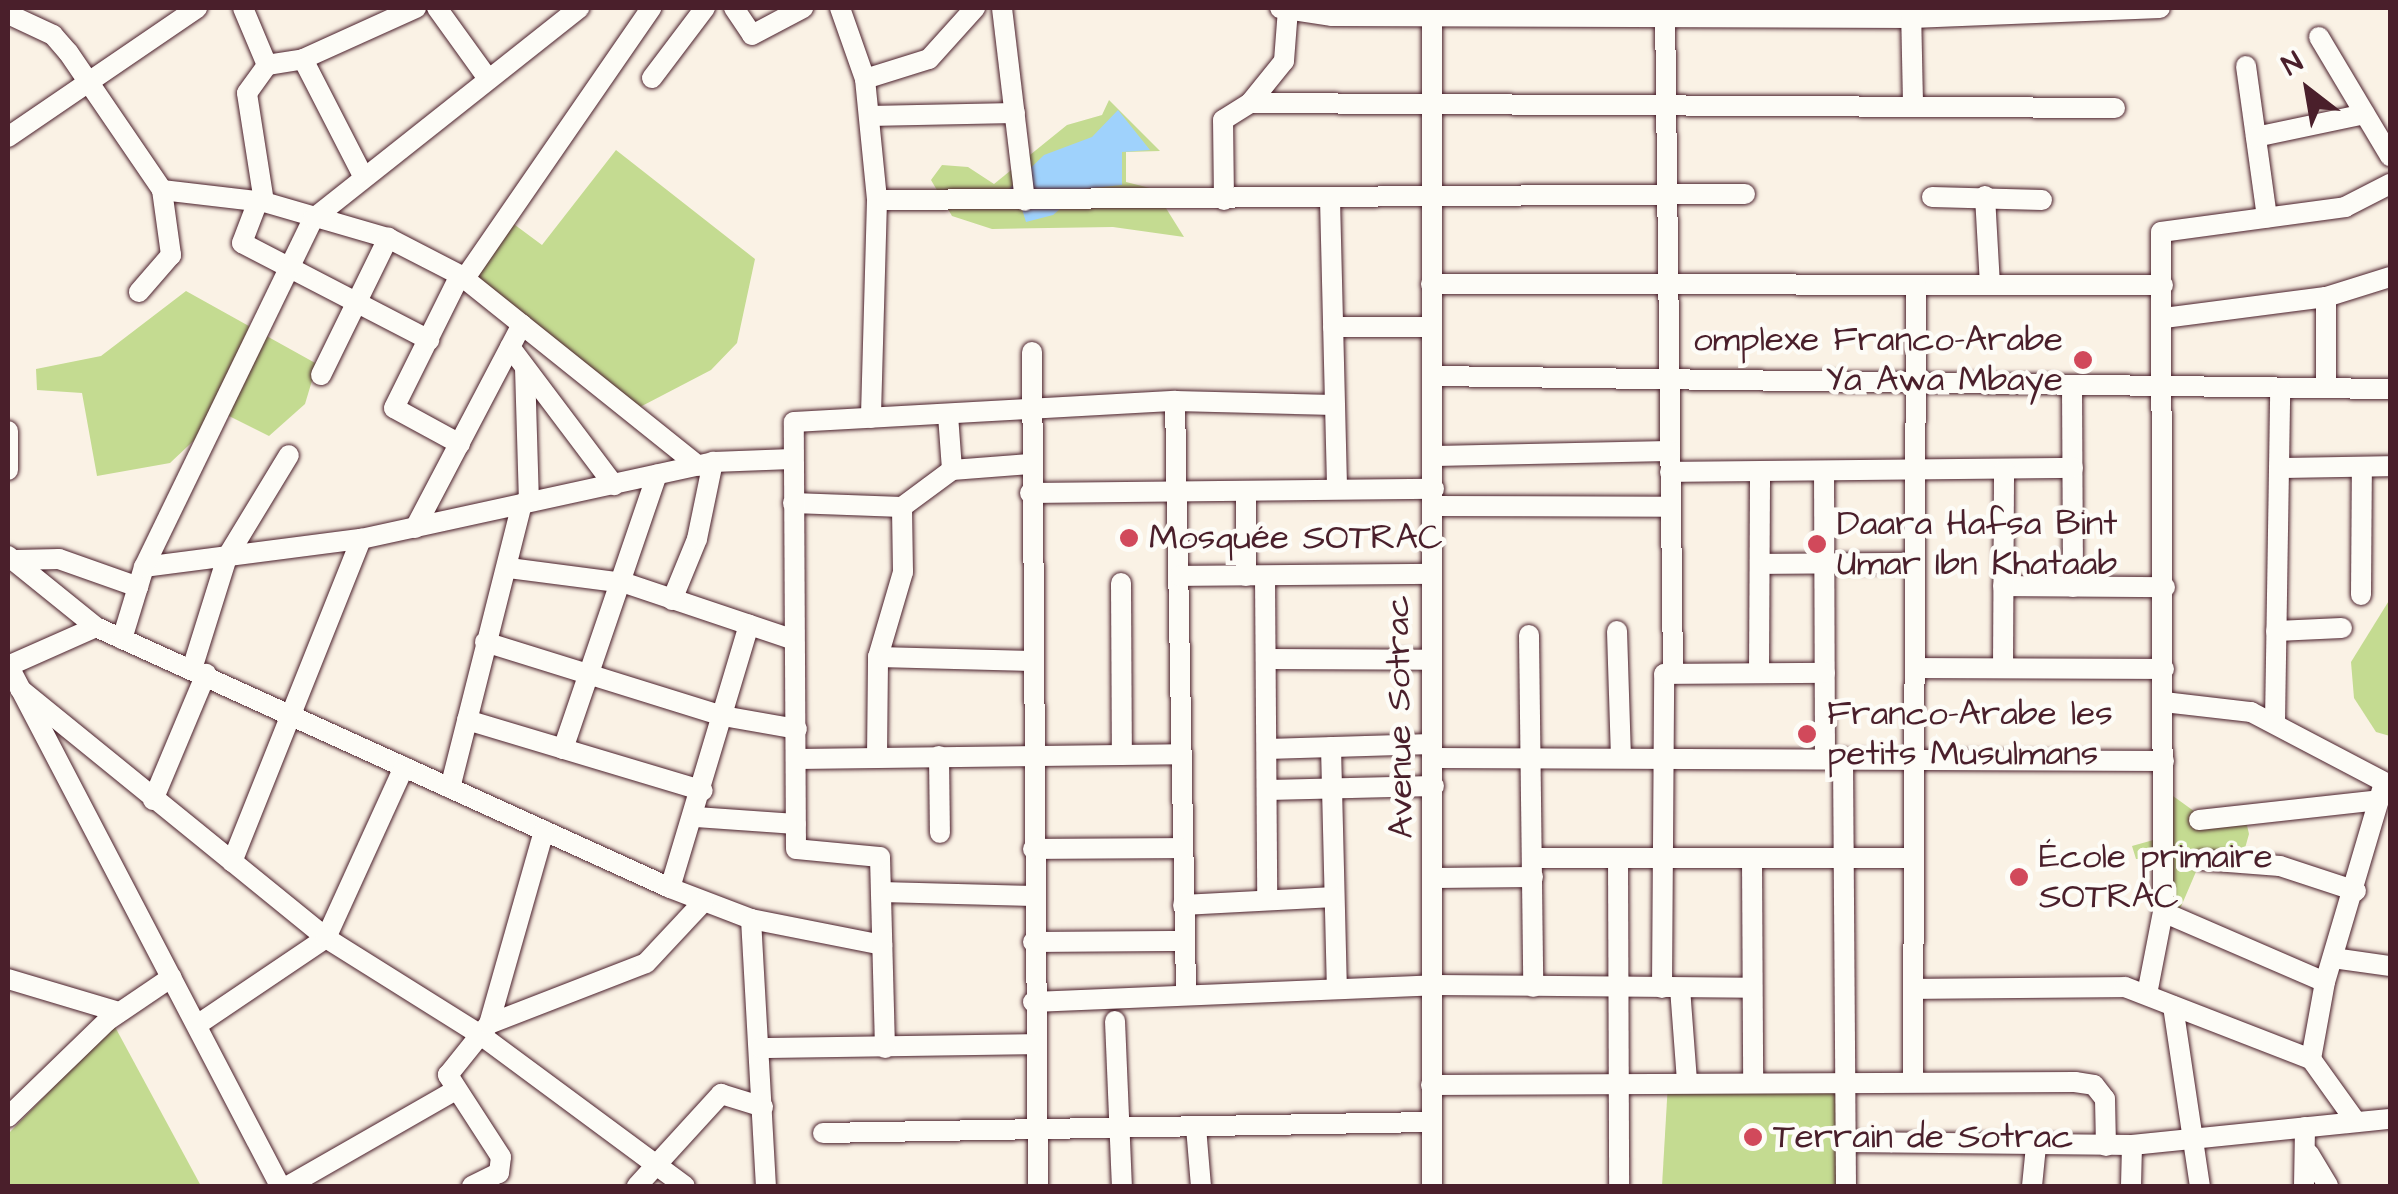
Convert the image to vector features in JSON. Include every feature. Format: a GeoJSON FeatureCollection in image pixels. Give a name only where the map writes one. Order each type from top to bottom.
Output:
{"type":"FeatureCollection","features":[{"type":"Feature","properties":{"kind":"street"},"geometry":{"type":"LineString","coordinates":[[8,137],[96,84],[197,8]]}},
{"type":"Feature","properties":{"kind":"street"},"geometry":{"type":"LineString","coordinates":[[243,8],[267,65]]}},
{"type":"Feature","properties":{"kind":"street"},"geometry":{"type":"LineString","coordinates":[[416,8],[302,59],[267,65],[247,93],[261,202],[242,243],[429,340]]}},
{"type":"Feature","properties":{"kind":"street"},"geometry":{"type":"LineString","coordinates":[[437,8],[486,76]]}},
{"type":"Feature","properties":{"kind":"street"},"geometry":{"type":"LineString","coordinates":[[122,638],[141,577],[313,219],[362,174],[579,8]]}},
{"type":"Feature","properties":{"kind":"street"},"geometry":{"type":"LineString","coordinates":[[460,444],[394,408],[463,277],[651,8]]}},
{"type":"Feature","properties":{"kind":"street"},"geometry":{"type":"LineString","coordinates":[[652,78],[705,8]]}},
{"type":"Feature","properties":{"kind":"street"},"geometry":{"type":"LineString","coordinates":[[734,8],[752,35],[802,8]]}},
{"type":"Feature","properties":{"kind":"street"},"geometry":{"type":"LineString","coordinates":[[843,8],[864,79],[877,200],[871,418]]}},
{"type":"Feature","properties":{"kind":"street"},"geometry":{"type":"LineString","coordinates":[[864,79],[929,59],[976,8]]}},
{"type":"Feature","properties":{"kind":"street"},"geometry":{"type":"LineString","coordinates":[[1002,8],[1026,201]]}},
{"type":"Feature","properties":{"kind":"street"},"geometry":{"type":"LineString","coordinates":[[1280,8],[1332,12],[1912,13],[2160,8]]}},
{"type":"Feature","properties":{"kind":"street"},"geometry":{"type":"LineString","coordinates":[[1224,200],[1223,120],[1250,103],[1284,61],[1288,9]]}},
{"type":"Feature","properties":{"kind":"street","name":"Avenue Sotrac"},"geometry":{"type":"LineString","coordinates":[[1432,12],[1432,1186]]}},
{"type":"Feature","properties":{"kind":"street"},"geometry":{"type":"LineString","coordinates":[[1665,12],[1673,674]]}},
{"type":"Feature","properties":{"kind":"street"},"geometry":{"type":"LineString","coordinates":[[1912,13],[1913,105]]}},
{"type":"Feature","properties":{"kind":"street"},"geometry":{"type":"LineString","coordinates":[[8,14],[53,35],[96,84],[162,190],[170,255],[139,292]]}},
{"type":"Feature","properties":{"kind":"street"},"geometry":{"type":"LineString","coordinates":[[2319,37],[2390,156]]}},
{"type":"Feature","properties":{"kind":"street"},"geometry":{"type":"LineString","coordinates":[[302,59],[362,174]]}},
{"type":"Feature","properties":{"kind":"street"},"geometry":{"type":"LineString","coordinates":[[2246,66],[2267,218]]}},
{"type":"Feature","properties":{"kind":"street"},"geometry":{"type":"LineString","coordinates":[[1250,103],[1432,108],[2115,108]]}},
{"type":"Feature","properties":{"kind":"street"},"geometry":{"type":"LineString","coordinates":[[870,116],[1016,113]]}},
{"type":"Feature","properties":{"kind":"street"},"geometry":{"type":"LineString","coordinates":[[2256,137],[2366,114]]}},
{"type":"Feature","properties":{"kind":"street"},"geometry":{"type":"LineString","coordinates":[[2146,994],[2163,912],[2166,386],[2162,232],[2345,207],[2390,184]]}},
{"type":"Feature","properties":{"kind":"street"},"geometry":{"type":"LineString","coordinates":[[162,190],[261,202],[388,238],[463,277],[705,464]]}},
{"type":"Feature","properties":{"kind":"street"},"geometry":{"type":"LineString","coordinates":[[877,200],[1745,194]]}},
{"type":"Feature","properties":{"kind":"street"},"geometry":{"type":"LineString","coordinates":[[1985,196],[1990,285]]}},
{"type":"Feature","properties":{"kind":"street"},"geometry":{"type":"LineString","coordinates":[[1932,197],[2042,200]]}},
{"type":"Feature","properties":{"kind":"street"},"geometry":{"type":"LineString","coordinates":[[1330,198],[1337,488]]}},
{"type":"Feature","properties":{"kind":"street"},"geometry":{"type":"LineString","coordinates":[[321,374],[388,238]]}},
{"type":"Feature","properties":{"kind":"street"},"geometry":{"type":"LineString","coordinates":[[2164,318],[2326,297],[2390,277]]}},
{"type":"Feature","properties":{"kind":"street"},"geometry":{"type":"LineString","coordinates":[[1431,284],[2163,285]]}},
{"type":"Feature","properties":{"kind":"street"},"geometry":{"type":"LineString","coordinates":[[1914,1079],[1916,285]]}},
{"type":"Feature","properties":{"kind":"street"},"geometry":{"type":"LineString","coordinates":[[2326,297],[2326,388]]}},
{"type":"Feature","properties":{"kind":"street"},"geometry":{"type":"LineString","coordinates":[[414,528],[522,324]]}},
{"type":"Feature","properties":{"kind":"street"},"geometry":{"type":"LineString","coordinates":[[1333,327],[1432,327]]}},
{"type":"Feature","properties":{"kind":"street"},"geometry":{"type":"LineString","coordinates":[[510,347],[614,485]]}},
{"type":"Feature","properties":{"kind":"street"},"geometry":{"type":"LineString","coordinates":[[1032,352],[1033,1002],[1038,1186]]}},
{"type":"Feature","properties":{"kind":"street"},"geometry":{"type":"LineString","coordinates":[[450,788],[485,642],[526,503],[526,368]]}},
{"type":"Feature","properties":{"kind":"street"},"geometry":{"type":"LineString","coordinates":[[1432,376],[2390,389]]}},
{"type":"Feature","properties":{"kind":"street"},"geometry":{"type":"LineString","coordinates":[[2072,384],[2073,587]]}},
{"type":"Feature","properties":{"kind":"street"},"geometry":{"type":"LineString","coordinates":[[2275,722],[2280,388]]}},
{"type":"Feature","properties":{"kind":"street"},"geometry":{"type":"LineString","coordinates":[[885,1048],[878,853],[798,852],[794,422],[1175,401],[1334,405]]}},
{"type":"Feature","properties":{"kind":"street"},"geometry":{"type":"LineString","coordinates":[[1175,401],[1186,992]]}},
{"type":"Feature","properties":{"kind":"street"},"geometry":{"type":"LineString","coordinates":[[948,415],[952,470]]}},
{"type":"Feature","properties":{"kind":"street"},"geometry":{"type":"LineString","coordinates":[[8,430],[8,470]]}},
{"type":"Feature","properties":{"kind":"street"},"geometry":{"type":"LineString","coordinates":[[153,800],[199,671],[227,558],[289,455]]}},
{"type":"Feature","properties":{"kind":"street"},"geometry":{"type":"LineString","coordinates":[[1434,456],[1670,462],[1760,472],[2073,468]]}},
{"type":"Feature","properties":{"kind":"street"},"geometry":{"type":"LineString","coordinates":[[12,558],[59,559],[141,577],[227,558],[360,539],[705,464],[792,460]]}},
{"type":"Feature","properties":{"kind":"street"},"geometry":{"type":"LineString","coordinates":[[672,600],[705,464]]}},
{"type":"Feature","properties":{"kind":"street"},"geometry":{"type":"LineString","coordinates":[[793,503],[902,506],[952,470],[1030,464]]}},
{"type":"Feature","properties":{"kind":"street"},"geometry":{"type":"LineString","coordinates":[[2279,468],[2390,466]]}},
{"type":"Feature","properties":{"kind":"street"},"geometry":{"type":"LineString","coordinates":[[2360,594],[2362,467]]}},
{"type":"Feature","properties":{"kind":"street"},"geometry":{"type":"LineString","coordinates":[[2003,668],[2004,469]]}},
{"type":"Feature","properties":{"kind":"street"},"geometry":{"type":"LineString","coordinates":[[1824,471],[1825,672],[1844,858],[1846,1186]]}},
{"type":"Feature","properties":{"kind":"street"},"geometry":{"type":"LineString","coordinates":[[1759,673],[1760,472]]}},
{"type":"Feature","properties":{"kind":"street"},"geometry":{"type":"LineString","coordinates":[[562,749],[624,583],[656,475]]}},
{"type":"Feature","properties":{"kind":"street"},"geometry":{"type":"LineString","coordinates":[[1030,493],[1337,488],[1433,498],[1671,506]]}},
{"type":"Feature","properties":{"kind":"street"},"geometry":{"type":"LineString","coordinates":[[1246,491],[1266,659],[1267,900]]}},
{"type":"Feature","properties":{"kind":"street"},"geometry":{"type":"LineString","coordinates":[[876,757],[878,657],[904,572],[902,506]]}},
{"type":"Feature","properties":{"kind":"street"},"geometry":{"type":"LineString","coordinates":[[232,862],[288,709],[360,539]]}},
{"type":"Feature","properties":{"kind":"street"},"geometry":{"type":"LineString","coordinates":[[12,558],[96,628],[288,709],[404,767],[670,888],[751,918],[882,945]]}},
{"type":"Feature","properties":{"kind":"street"},"geometry":{"type":"LineString","coordinates":[[1760,564],[1916,563]]}},
{"type":"Feature","properties":{"kind":"street"},"geometry":{"type":"LineString","coordinates":[[509,568],[624,583],[794,640]]}},
{"type":"Feature","properties":{"kind":"street"},"geometry":{"type":"LineString","coordinates":[[1180,576],[1431,574]]}},
{"type":"Feature","properties":{"kind":"street"},"geometry":{"type":"LineString","coordinates":[[1121,583],[1122,755]]}},
{"type":"Feature","properties":{"kind":"street"},"geometry":{"type":"LineString","coordinates":[[2004,586],[2165,587]]}},
{"type":"Feature","properties":{"kind":"street"},"geometry":{"type":"LineString","coordinates":[[670,888],[696,818],[748,624]]}},
{"type":"Feature","properties":{"kind":"street"},"geometry":{"type":"LineString","coordinates":[[96,628],[8,666],[284,1186],[452,1092]]}},
{"type":"Feature","properties":{"kind":"street"},"geometry":{"type":"LineString","coordinates":[[2276,631],[2342,628]]}},
{"type":"Feature","properties":{"kind":"street"},"geometry":{"type":"LineString","coordinates":[[1617,631],[1621,757]]}},
{"type":"Feature","properties":{"kind":"street"},"geometry":{"type":"LineString","coordinates":[[1529,635],[1533,987]]}},
{"type":"Feature","properties":{"kind":"street"},"geometry":{"type":"LineString","coordinates":[[485,642],[723,716],[797,728]]}},
{"type":"Feature","properties":{"kind":"street"},"geometry":{"type":"LineString","coordinates":[[878,657],[1032,662]]}},
{"type":"Feature","properties":{"kind":"street"},"geometry":{"type":"LineString","coordinates":[[1266,659],[1432,660]]}},
{"type":"Feature","properties":{"kind":"street"},"geometry":{"type":"LineString","coordinates":[[1915,668],[2164,669]]}},
{"type":"Feature","properties":{"kind":"street"},"geometry":{"type":"LineString","coordinates":[[1687,1082],[1671,988],[1663,858],[1664,674],[1825,672]]}},
{"type":"Feature","properties":{"kind":"street"},"geometry":{"type":"LineString","coordinates":[[20,689],[326,938],[486,1030],[686,1186]]}},
{"type":"Feature","properties":{"kind":"street"},"geometry":{"type":"LineString","coordinates":[[2164,702],[2218,706],[2275,722],[2384,789]]}},
{"type":"Feature","properties":{"kind":"street"},"geometry":{"type":"LineString","coordinates":[[466,720],[703,791]]}},
{"type":"Feature","properties":{"kind":"street"},"geometry":{"type":"LineString","coordinates":[[1332,748],[1336,987]]}},
{"type":"Feature","properties":{"kind":"street"},"geometry":{"type":"LineString","coordinates":[[1268,749],[1433,751],[1531,758],[2164,761]]}},
{"type":"Feature","properties":{"kind":"street"},"geometry":{"type":"LineString","coordinates":[[798,759],[1181,754]]}},
{"type":"Feature","properties":{"kind":"street"},"geometry":{"type":"LineString","coordinates":[[938,756],[940,833]]}},
{"type":"Feature","properties":{"kind":"street"},"geometry":{"type":"LineString","coordinates":[[197,1025],[326,938],[404,767]]}},
{"type":"Feature","properties":{"kind":"street"},"geometry":{"type":"LineString","coordinates":[[1268,790],[1434,786]]}},
{"type":"Feature","properties":{"kind":"street"},"geometry":{"type":"LineString","coordinates":[[2199,820],[2384,789]]}},
{"type":"Feature","properties":{"kind":"street"},"geometry":{"type":"LineString","coordinates":[[2312,1059],[2325,982],[2356,891],[2384,789]]}},
{"type":"Feature","properties":{"kind":"street"},"geometry":{"type":"LineString","coordinates":[[696,818],[796,824]]}},
{"type":"Feature","properties":{"kind":"street"},"geometry":{"type":"LineString","coordinates":[[472,1186],[498,1174],[501,1157],[452,1092],[448,1074],[486,1030],[544,831]]}},
{"type":"Feature","properties":{"kind":"street"},"geometry":{"type":"LineString","coordinates":[[1033,849],[1182,848]]}},
{"type":"Feature","properties":{"kind":"street"},"geometry":{"type":"LineString","coordinates":[[1435,878],[1618,858],[1914,858]]}},
{"type":"Feature","properties":{"kind":"street"},"geometry":{"type":"LineString","coordinates":[[1618,858],[1619,1186]]}},
{"type":"Feature","properties":{"kind":"street"},"geometry":{"type":"LineString","coordinates":[[1752,858],[1752,1081]]}},
{"type":"Feature","properties":{"kind":"street"},"geometry":{"type":"LineString","coordinates":[[2202,860],[2280,866],[2356,891]]}},
{"type":"Feature","properties":{"kind":"street"},"geometry":{"type":"LineString","coordinates":[[881,892],[1033,896]]}},
{"type":"Feature","properties":{"kind":"street"},"geometry":{"type":"LineString","coordinates":[[1184,905],[1334,897]]}},
{"type":"Feature","properties":{"kind":"street"},"geometry":{"type":"LineString","coordinates":[[486,1030],[646,963],[704,902]]}},
{"type":"Feature","properties":{"kind":"street"},"geometry":{"type":"LineString","coordinates":[[2163,912],[2325,982]]}},
{"type":"Feature","properties":{"kind":"street"},"geometry":{"type":"LineString","coordinates":[[751,918],[766,1186]]}},
{"type":"Feature","properties":{"kind":"street"},"geometry":{"type":"LineString","coordinates":[[1033,942],[1183,941]]}},
{"type":"Feature","properties":{"kind":"street"},"geometry":{"type":"LineString","coordinates":[[2333,958],[2390,966]]}},
{"type":"Feature","properties":{"kind":"street"},"geometry":{"type":"LineString","coordinates":[[12,1105],[119,1012],[172,977]]}},
{"type":"Feature","properties":{"kind":"street"},"geometry":{"type":"LineString","coordinates":[[8,979],[119,1012]]}},
{"type":"Feature","properties":{"kind":"street"},"geometry":{"type":"LineString","coordinates":[[1914,989],[2100,984],[2146,994],[2312,1059],[2354,1119]]}},
{"type":"Feature","properties":{"kind":"street"},"geometry":{"type":"LineString","coordinates":[[1033,1002],[1186,992],[1435,985],[1752,988]]}},
{"type":"Feature","properties":{"kind":"street"},"geometry":{"type":"LineString","coordinates":[[2173,1006],[2200,1186]]}},
{"type":"Feature","properties":{"kind":"street"},"geometry":{"type":"LineString","coordinates":[[1115,1021],[1122,1186]]}},
{"type":"Feature","properties":{"kind":"street"},"geometry":{"type":"LineString","coordinates":[[761,1048],[1034,1044]]}},
{"type":"Feature","properties":{"kind":"street"},"geometry":{"type":"LineString","coordinates":[[1431,1084],[1914,1079],[2094,1085],[2106,1100],[2106,1146]]}},
{"type":"Feature","properties":{"kind":"street"},"geometry":{"type":"LineString","coordinates":[[637,1186],[660,1166],[721,1094],[764,1107]]}},
{"type":"Feature","properties":{"kind":"street"},"geometry":{"type":"LineString","coordinates":[[1846,1142],[2132,1145],[2194,1141],[2354,1119],[2390,1119]]}},
{"type":"Feature","properties":{"kind":"street"},"geometry":{"type":"LineString","coordinates":[[823,1133],[1431,1122]]}},
{"type":"Feature","properties":{"kind":"street"},"geometry":{"type":"LineString","coordinates":[[1196,1126],[1201,1186]]}},
{"type":"Feature","properties":{"kind":"street"},"geometry":{"type":"LineString","coordinates":[[2304,1186],[2309,1154],[2305,1127]]}},
{"type":"Feature","properties":{"kind":"street"},"geometry":{"type":"LineString","coordinates":[[2131,1186],[2132,1145]]}},
{"type":"Feature","properties":{"kind":"street"},"geometry":{"type":"LineString","coordinates":[[2032,1186],[2036,1146]]}},
{"type":"Feature","properties":{"kind":"street"},"geometry":{"type":"LineString","coordinates":[[2309,1154],[2328,1186]]}},
{"type":"Feature","properties":{"kind":"green space"},"geometry":{"type":"Polygon","coordinates":[[[1109,100],[1160,151],[1126,152],[1126,182],[1154,189],[1184,237],[1113,227],[992,229],[952,216],[931,180],[942,165],[968,167],[994,184],[1067,125],[1102,115],[1109,100]]]}},
{"type":"Feature","properties":{"kind":"green space"},"geometry":{"type":"Polygon","coordinates":[[[616,150],[755,259],[737,343],[711,370],[640,407],[470,273],[511,222],[542,245],[616,150]]]}},
{"type":"Feature","properties":{"kind":"green space"},"geometry":{"type":"Polygon","coordinates":[[[186,291],[317,364],[305,404],[269,436],[223,413],[170,463],[97,476],[82,393],[37,390],[36,369],[101,356],[186,291]]]}},
{"type":"Feature","properties":{"kind":"green space"},"geometry":{"type":"Polygon","coordinates":[[[2390,599],[2390,736],[2376,732],[2354,698],[2351,662],[2390,599]]]}},
{"type":"Feature","properties":{"kind":"green space"},"geometry":{"type":"Polygon","coordinates":[[[2173,796],[2198,814],[2243,808],[2249,834],[2238,873],[2198,867],[2180,909],[2161,901],[2161,859],[2136,859],[2132,846],[2157,839],[2161,800],[2173,796]]]}},
{"type":"Feature","properties":{"kind":"green space"},"geometry":{"type":"Polygon","coordinates":[[[114,1025],[201,1186],[8,1186],[8,1134],[114,1025]]]}},
{"type":"Feature","properties":{"kind":"green space","name":"Terrain de Sotrac"},"geometry":{"type":"Polygon","coordinates":[[[1668,1083],[1840,1087],[1841,1186],[1662,1186],[1668,1083]]]}},
{"type":"Feature","properties":{"kind":"water"},"geometry":{"type":"Polygon","coordinates":[[[1118,110],[1150,150],[1122,152],[1122,185],[1083,189],[1053,215],[1026,222],[1022,209],[1002,196],[1044,155],[1092,137],[1118,110]]]}},
{"type":"Feature","properties":{"kind":"place","name":"omplexe Franco-Arabe Ya Awa Mbaye"},"geometry":{"type":"Point","coordinates":[2083,360]}},
{"type":"Feature","properties":{"kind":"place","name":"Mosquée SOTRAC"},"geometry":{"type":"Point","coordinates":[1129,538]}},
{"type":"Feature","properties":{"kind":"place","name":"Daara Hafsa Bint Umar Ibn Khataab"},"geometry":{"type":"Point","coordinates":[1817,544]}},
{"type":"Feature","properties":{"kind":"place","name":"Franco-Arabe les petits Musulmans"},"geometry":{"type":"Point","coordinates":[1807,734]}},
{"type":"Feature","properties":{"kind":"place","name":"École primaire SOTRAC"},"geometry":{"type":"Point","coordinates":[2019,877]}},
{"type":"Feature","properties":{"kind":"place","name":"Terrain de Sotrac"},"geometry":{"type":"Point","coordinates":[1753,1137]}}]}
